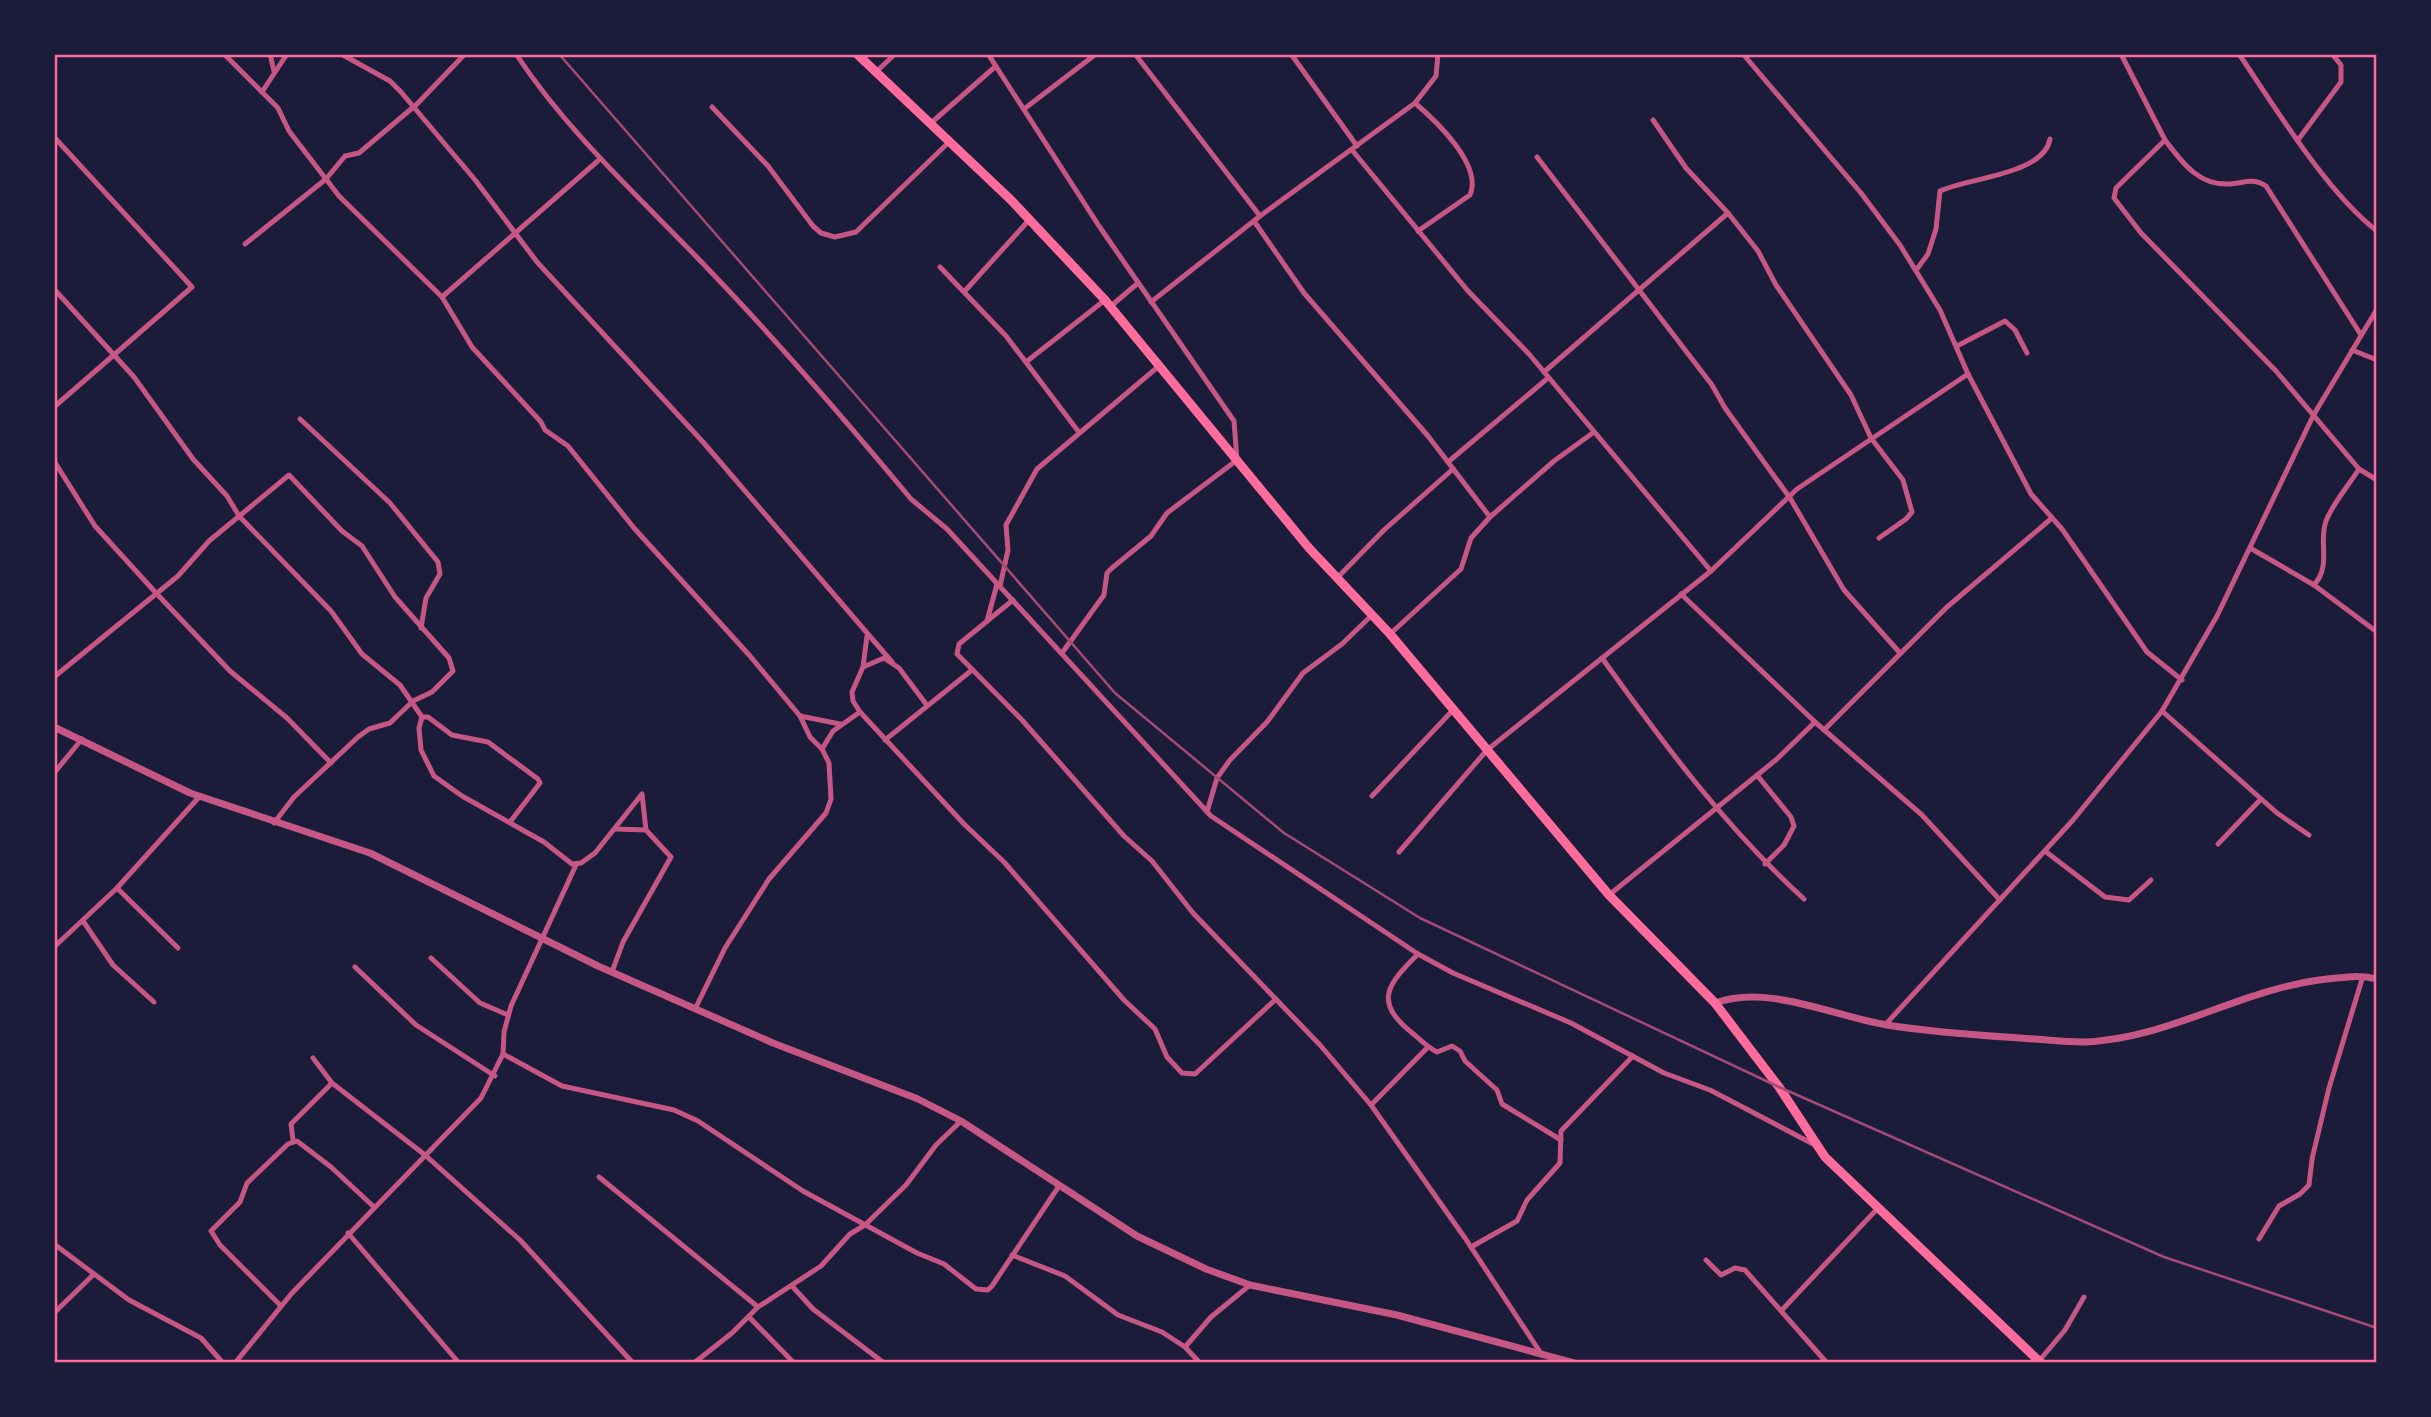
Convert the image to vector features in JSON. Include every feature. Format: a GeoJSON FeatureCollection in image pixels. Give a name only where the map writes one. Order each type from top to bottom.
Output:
{"type":"FeatureCollection","features":[{"type":"Feature","properties":{"kind":"main road"},"geometry":{"type":"LineString","coordinates":[[857,54],[932,123],[1108,303],[1161,364],[1237,460],[1337,578],[1390,634],[1609,895],[1715,1003],[1779,1087],[1815,1145],[2040,1362]]}},
{"type":"Feature","properties":{"kind":"street"},"geometry":{"type":"LineString","coordinates":[[224,54],[278,108],[289,131],[327,179],[386,245],[399,253],[442,298],[486,364],[541,422],[545,430],[568,446],[634,528],[800,716],[810,737],[822,750],[832,779],[831,802],[826,813],[769,879],[725,948],[696,1007]]}},
{"type":"Feature","properties":{"kind":"street"},"geometry":{"type":"LineString","coordinates":[[270,54],[274,71]]}},
{"type":"Feature","properties":{"kind":"street"},"geometry":{"type":"LineString","coordinates":[[262,92],[287,54]]}},
{"type":"Feature","properties":{"kind":"street"},"geometry":{"type":"LineString","coordinates":[[341,54],[390,82],[537,262],[589,314],[659,398],[703,442],[926,704]]}},
{"type":"Feature","properties":{"kind":"street"},"geometry":{"type":"LineString","coordinates":[[245,244],[327,179],[345,156],[359,153],[412,108],[465,54]]}},
{"type":"Feature","properties":{"kind":"street"},"geometry":{"type":"LineString","coordinates":[[516,54],[537,86],[600,159],[712,273],[911,499],[947,529],[1207,812],[1253,846],[1418,954],[1480,986],[1550,1013],[1664,1073],[1710,1090],[1815,1145]]}},
{"type":"Feature","properties":{"kind":"street"},"geometry":{"type":"LineString","coordinates":[[877,71],[895,54]]}},
{"type":"Feature","properties":{"kind":"street"},"geometry":{"type":"LineString","coordinates":[[988,54],[1138,283],[1234,421],[1237,460],[1167,513],[1151,536],[1107,573],[1104,595],[1062,653]]}},
{"type":"Feature","properties":{"kind":"street"},"geometry":{"type":"LineString","coordinates":[[1024,109],[1096,54]]}},
{"type":"Feature","properties":{"kind":"street"},"geometry":{"type":"LineString","coordinates":[[1135,54],[1257,218],[1304,293],[1448,462],[1490,517]]}},
{"type":"Feature","properties":{"kind":"street"},"geometry":{"type":"LineString","coordinates":[[1291,54],[1355,148],[1418,231],[1468,291],[1544,372],[1711,571]]}},
{"type":"Feature","properties":{"kind":"street"},"geometry":{"type":"LineString","coordinates":[[1151,302],[1257,218],[1415,103],[1436,76],[1438,54]]}},
{"type":"Feature","properties":{"kind":"street"},"geometry":{"type":"LineString","coordinates":[[1743,54],[1861,193],[1917,269],[2031,494],[2052,518],[2138,641],[2182,680]]}},
{"type":"Feature","properties":{"kind":"street"},"geometry":{"type":"LineString","coordinates":[[2120,54],[2165,140],[2186,167],[2201,177],[2228,184],[2251,180],[2266,186],[2361,335]]}},
{"type":"Feature","properties":{"kind":"street"},"geometry":{"type":"LineString","coordinates":[[2239,54],[2298,140],[2350,206],[2377,231]]}},
{"type":"Feature","properties":{"kind":"street"},"geometry":{"type":"LineString","coordinates":[[2298,140],[2341,82],[2342,65],[2332,54]]}},
{"type":"Feature","properties":{"kind":"street"},"geometry":{"type":"LineString","coordinates":[[932,123],[996,66]]}},
{"type":"Feature","properties":{"kind":"street"},"geometry":{"type":"LineString","coordinates":[[1415,103],[1442,128],[1471,167],[1474,177],[1470,195],[1418,231]]}},
{"type":"Feature","properties":{"kind":"street"},"geometry":{"type":"LineString","coordinates":[[712,107],[768,166],[814,226],[821,233],[835,237],[856,232],[949,142]]}},
{"type":"Feature","properties":{"kind":"street"},"geometry":{"type":"LineString","coordinates":[[1653,120],[1686,168],[1728,213],[1758,251],[1776,285],[1851,395],[1871,438],[1903,480],[1912,512],[1879,538]]}},
{"type":"Feature","properties":{"kind":"street"},"geometry":{"type":"LineString","coordinates":[[54,137],[192,287],[54,407]]}},
{"type":"Feature","properties":{"kind":"street"},"geometry":{"type":"LineString","coordinates":[[1917,269],[1928,254],[1936,229],[1940,191],[1988,179],[2035,159],[2047,148],[2050,139]]}},
{"type":"Feature","properties":{"kind":"street"},"geometry":{"type":"LineString","coordinates":[[2165,140],[2116,188],[2114,198],[2124,215],[2276,371],[2359,468],[2377,480]]}},
{"type":"Feature","properties":{"kind":"street"},"geometry":{"type":"LineString","coordinates":[[1537,157],[1712,385],[1725,408],[1790,498],[1844,590],[1900,653]]}},
{"type":"Feature","properties":{"kind":"street"},"geometry":{"type":"LineString","coordinates":[[442,298],[600,159]]}},
{"type":"Feature","properties":{"kind":"street"},"geometry":{"type":"LineString","coordinates":[[1544,372],[1728,213]]}},
{"type":"Feature","properties":{"kind":"street"},"geometry":{"type":"LineString","coordinates":[[964,292],[1029,220]]}},
{"type":"Feature","properties":{"kind":"street"},"geometry":{"type":"LineString","coordinates":[[940,267],[980,306],[1078,431]]}},
{"type":"Feature","properties":{"kind":"street"},"geometry":{"type":"LineString","coordinates":[[1026,362],[1138,283]]}},
{"type":"Feature","properties":{"kind":"street"},"geometry":{"type":"LineString","coordinates":[[54,289],[144,389],[192,459],[227,496],[239,516],[331,611],[362,654],[393,678],[413,701],[422,717],[419,728],[420,744],[429,771],[461,796],[510,822],[576,865]]}},
{"type":"Feature","properties":{"kind":"street"},"geometry":{"type":"LineString","coordinates":[[1885,1025],[2045,851],[2162,711],[2182,680],[2250,548],[2313,416],[2377,309]]}},
{"type":"Feature","properties":{"kind":"street"},"geometry":{"type":"LineString","coordinates":[[1957,346],[2005,321],[2011,324],[2027,353]]}},
{"type":"Feature","properties":{"kind":"street"},"geometry":{"type":"LineString","coordinates":[[2352,350],[2377,360]]}},
{"type":"Feature","properties":{"kind":"street"},"geometry":{"type":"LineString","coordinates":[[988,621],[1008,550],[1006,525],[1014,506],[1037,469],[1078,431],[1161,364]]}},
{"type":"Feature","properties":{"kind":"street"},"geometry":{"type":"LineString","coordinates":[[1399,852],[1487,750],[1711,571],[1797,489],[1968,374]]}},
{"type":"Feature","properties":{"kind":"street"},"geometry":{"type":"LineString","coordinates":[[1448,462],[1548,378]]}},
{"type":"Feature","properties":{"kind":"street"},"geometry":{"type":"LineString","coordinates":[[300,419],[390,503],[438,562],[440,575],[426,598],[421,628]]}},
{"type":"Feature","properties":{"kind":"street"},"geometry":{"type":"LineString","coordinates":[[1390,634],[1461,569],[1471,538],[1490,517],[1554,461],[1594,432]]}},
{"type":"Feature","properties":{"kind":"street"},"geometry":{"type":"LineString","coordinates":[[54,461],[95,526],[156,593],[230,671],[287,718],[331,763]]}},
{"type":"Feature","properties":{"kind":"street"},"geometry":{"type":"LineString","coordinates":[[2315,585],[2321,578],[2324,565],[2325,523],[2359,468]]}},
{"type":"Feature","properties":{"kind":"street"},"geometry":{"type":"LineString","coordinates":[[1337,578],[1384,530],[1453,469]]}},
{"type":"Feature","properties":{"kind":"street"},"geometry":{"type":"LineString","coordinates":[[54,677],[156,593],[239,516],[289,475],[342,531],[362,546],[390,592],[449,658],[453,671],[432,692],[413,701],[390,723],[369,729],[294,797],[274,823]]}},
{"type":"Feature","properties":{"kind":"street"},"geometry":{"type":"LineString","coordinates":[[1824,730],[1947,607],[2052,518]]}},
{"type":"Feature","properties":{"kind":"street"},"geometry":{"type":"LineString","coordinates":[[2250,548],[2315,585],[2377,632]]}},
{"type":"Feature","properties":{"kind":"street"},"geometry":{"type":"LineString","coordinates":[[1681,594],[1815,722],[1922,815],[2000,900]]}},
{"type":"Feature","properties":{"kind":"street"},"geometry":{"type":"LineString","coordinates":[[1013,600],[957,648],[957,654],[1022,720],[1124,836],[1152,861],[1217,940],[1276,999],[1371,1105],[1471,1247],[1542,1355]]}},
{"type":"Feature","properties":{"kind":"street"},"geometry":{"type":"LineString","coordinates":[[1207,812],[1217,778],[1230,760],[1267,722],[1303,673],[1342,644],[1372,615]]}},
{"type":"Feature","properties":{"kind":"street"},"geometry":{"type":"LineString","coordinates":[[867,636],[863,667],[852,692],[853,701],[860,712],[1004,862],[1124,1000],[1155,1029],[1167,1057],[1185,1076],[1195,1074],[1276,999]]}},
{"type":"Feature","properties":{"kind":"street"},"geometry":{"type":"LineString","coordinates":[[863,667],[879,658],[892,662]]}},
{"type":"Feature","properties":{"kind":"street"},"geometry":{"type":"LineString","coordinates":[[1602,658],[1716,808],[1765,864],[1804,899]]}},
{"type":"Feature","properties":{"kind":"street"},"geometry":{"type":"LineString","coordinates":[[884,740],[972,670]]}},
{"type":"Feature","properties":{"kind":"street"},"geometry":{"type":"LineString","coordinates":[[1372,796],[1453,710]]}},
{"type":"Feature","properties":{"kind":"street"},"geometry":{"type":"LineString","coordinates":[[2162,711],[2261,799],[2309,835]]}},
{"type":"Feature","properties":{"kind":"street"},"geometry":{"type":"LineString","coordinates":[[822,750],[840,724],[860,712]]}},
{"type":"Feature","properties":{"kind":"street"},"geometry":{"type":"LineString","coordinates":[[800,716],[840,724]]}},
{"type":"Feature","properties":{"kind":"street"},"geometry":{"type":"LineString","coordinates":[[422,717],[428,718],[452,735],[488,742],[538,779],[540,783],[510,822]]}},
{"type":"Feature","properties":{"kind":"street"},"geometry":{"type":"LineString","coordinates":[[1609,895],[1757,775],[1815,722]]}},
{"type":"Feature","properties":{"kind":"street"},"geometry":{"type":"LineString","coordinates":[[54,727],[200,796],[370,853],[611,972],[773,1042],[918,1099],[961,1121],[1137,1236],[1206,1269],[1250,1284],[1397,1315],[1574,1363]]}},
{"type":"Feature","properties":{"kind":"street"},"geometry":{"type":"LineString","coordinates":[[54,773],[82,739]]}},
{"type":"Feature","properties":{"kind":"street"},"geometry":{"type":"LineString","coordinates":[[1757,775],[1794,825],[1784,845],[1765,864]]}},
{"type":"Feature","properties":{"kind":"street"},"geometry":{"type":"LineString","coordinates":[[235,1363],[281,1306],[348,1233],[470,1112],[495,1076],[503,1055],[508,1015],[576,865],[595,853],[642,794],[646,830],[671,858],[628,933],[611,972]]}},
{"type":"Feature","properties":{"kind":"street"},"geometry":{"type":"LineString","coordinates":[[54,947],[117,888],[200,796]]}},
{"type":"Feature","properties":{"kind":"street"},"geometry":{"type":"LineString","coordinates":[[2218,844],[2261,799]]}},
{"type":"Feature","properties":{"kind":"street"},"geometry":{"type":"LineString","coordinates":[[616,830],[646,830]]}},
{"type":"Feature","properties":{"kind":"street"},"geometry":{"type":"LineString","coordinates":[[2045,851],[2113,900],[2129,900],[2151,880]]}},
{"type":"Feature","properties":{"kind":"street"},"geometry":{"type":"LineString","coordinates":[[117,888],[178,948]]}},
{"type":"Feature","properties":{"kind":"street"},"geometry":{"type":"LineString","coordinates":[[83,921],[113,965],[153,1002]]}},
{"type":"Feature","properties":{"kind":"street"},"geometry":{"type":"LineString","coordinates":[[1418,954],[1394,979],[1388,1005],[1399,1023],[1437,1052],[1452,1046],[1460,1051],[1465,1060],[1497,1090],[1502,1104],[1561,1140]]}},
{"type":"Feature","properties":{"kind":"street"},"geometry":{"type":"LineString","coordinates":[[431,958],[470,995],[508,1015]]}},
{"type":"Feature","properties":{"kind":"street"},"geometry":{"type":"LineString","coordinates":[[355,967],[415,1025],[495,1076]]}},
{"type":"Feature","properties":{"kind":"street"},"geometry":{"type":"LineString","coordinates":[[1715,1003],[1733,997],[1753,997],[1812,1007],[1885,1025],[2081,1042],[2116,1039],[2156,1030],[2251,995],[2292,984],[2363,975],[2377,979]]}},
{"type":"Feature","properties":{"kind":"street"},"geometry":{"type":"LineString","coordinates":[[2259,1239],[2279,1206],[2300,1194],[2309,1185],[2312,1159],[2329,1088],[2363,975]]}},
{"type":"Feature","properties":{"kind":"street"},"geometry":{"type":"LineString","coordinates":[[1371,1105],[1428,1047]]}},
{"type":"Feature","properties":{"kind":"street"},"geometry":{"type":"LineString","coordinates":[[503,1055],[562,1086],[674,1110],[698,1121],[794,1186],[944,1264],[976,1289],[988,1290],[992,1286],[1059,1186]]}},
{"type":"Feature","properties":{"kind":"street"},"geometry":{"type":"LineString","coordinates":[[1471,1247],[1517,1220],[1527,1200],[1560,1163],[1561,1131],[1633,1056]]}},
{"type":"Feature","properties":{"kind":"street"},"geometry":{"type":"LineString","coordinates":[[313,1058],[332,1083],[425,1155],[520,1240],[633,1363]]}},
{"type":"Feature","properties":{"kind":"street"},"geometry":{"type":"LineString","coordinates":[[293,1140],[291,1124],[332,1083]]}},
{"type":"Feature","properties":{"kind":"street"},"geometry":{"type":"LineString","coordinates":[[694,1363],[758,1307],[821,1266],[850,1234],[865,1225],[906,1185],[936,1145],[961,1121]]}},
{"type":"Feature","properties":{"kind":"street"},"geometry":{"type":"LineString","coordinates":[[293,1140],[305,1144],[374,1208]]}},
{"type":"Feature","properties":{"kind":"street"},"geometry":{"type":"LineString","coordinates":[[281,1306],[239,1265],[211,1231],[240,1202],[247,1183],[293,1140]]}},
{"type":"Feature","properties":{"kind":"street"},"geometry":{"type":"LineString","coordinates":[[599,1177],[758,1307]]}},
{"type":"Feature","properties":{"kind":"street"},"geometry":{"type":"LineString","coordinates":[[1781,1311],[1878,1208]]}},
{"type":"Feature","properties":{"kind":"street"},"geometry":{"type":"LineString","coordinates":[[348,1233],[459,1363]]}},
{"type":"Feature","properties":{"kind":"street"},"geometry":{"type":"LineString","coordinates":[[54,1244],[129,1300],[201,1338],[223,1363]]}},
{"type":"Feature","properties":{"kind":"street"},"geometry":{"type":"LineString","coordinates":[[1012,1255],[1065,1276],[1118,1315],[1162,1332],[1185,1347],[1200,1363]]}},
{"type":"Feature","properties":{"kind":"street"},"geometry":{"type":"LineString","coordinates":[[1706,1260],[1719,1275],[1735,1268],[1745,1270],[1827,1363]]}},
{"type":"Feature","properties":{"kind":"street"},"geometry":{"type":"LineString","coordinates":[[54,1313],[93,1275]]}},
{"type":"Feature","properties":{"kind":"street"},"geometry":{"type":"LineString","coordinates":[[1185,1347],[1211,1317],[1250,1284]]}},
{"type":"Feature","properties":{"kind":"street"},"geometry":{"type":"LineString","coordinates":[[792,1286],[813,1309],[884,1363]]}},
{"type":"Feature","properties":{"kind":"street"},"geometry":{"type":"LineString","coordinates":[[2040,1362],[2065,1330],[2084,1297]]}},
{"type":"Feature","properties":{"kind":"street"},"geometry":{"type":"LineString","coordinates":[[749,1317],[794,1363]]}},
{"type":"Feature","properties":{"kind":"railway"},"geometry":{"type":"LineString","coordinates":[[559,54],[1115,693],[1284,833],[1420,918],[1779,1087],[2164,1257],[2377,1328]]}}]}
